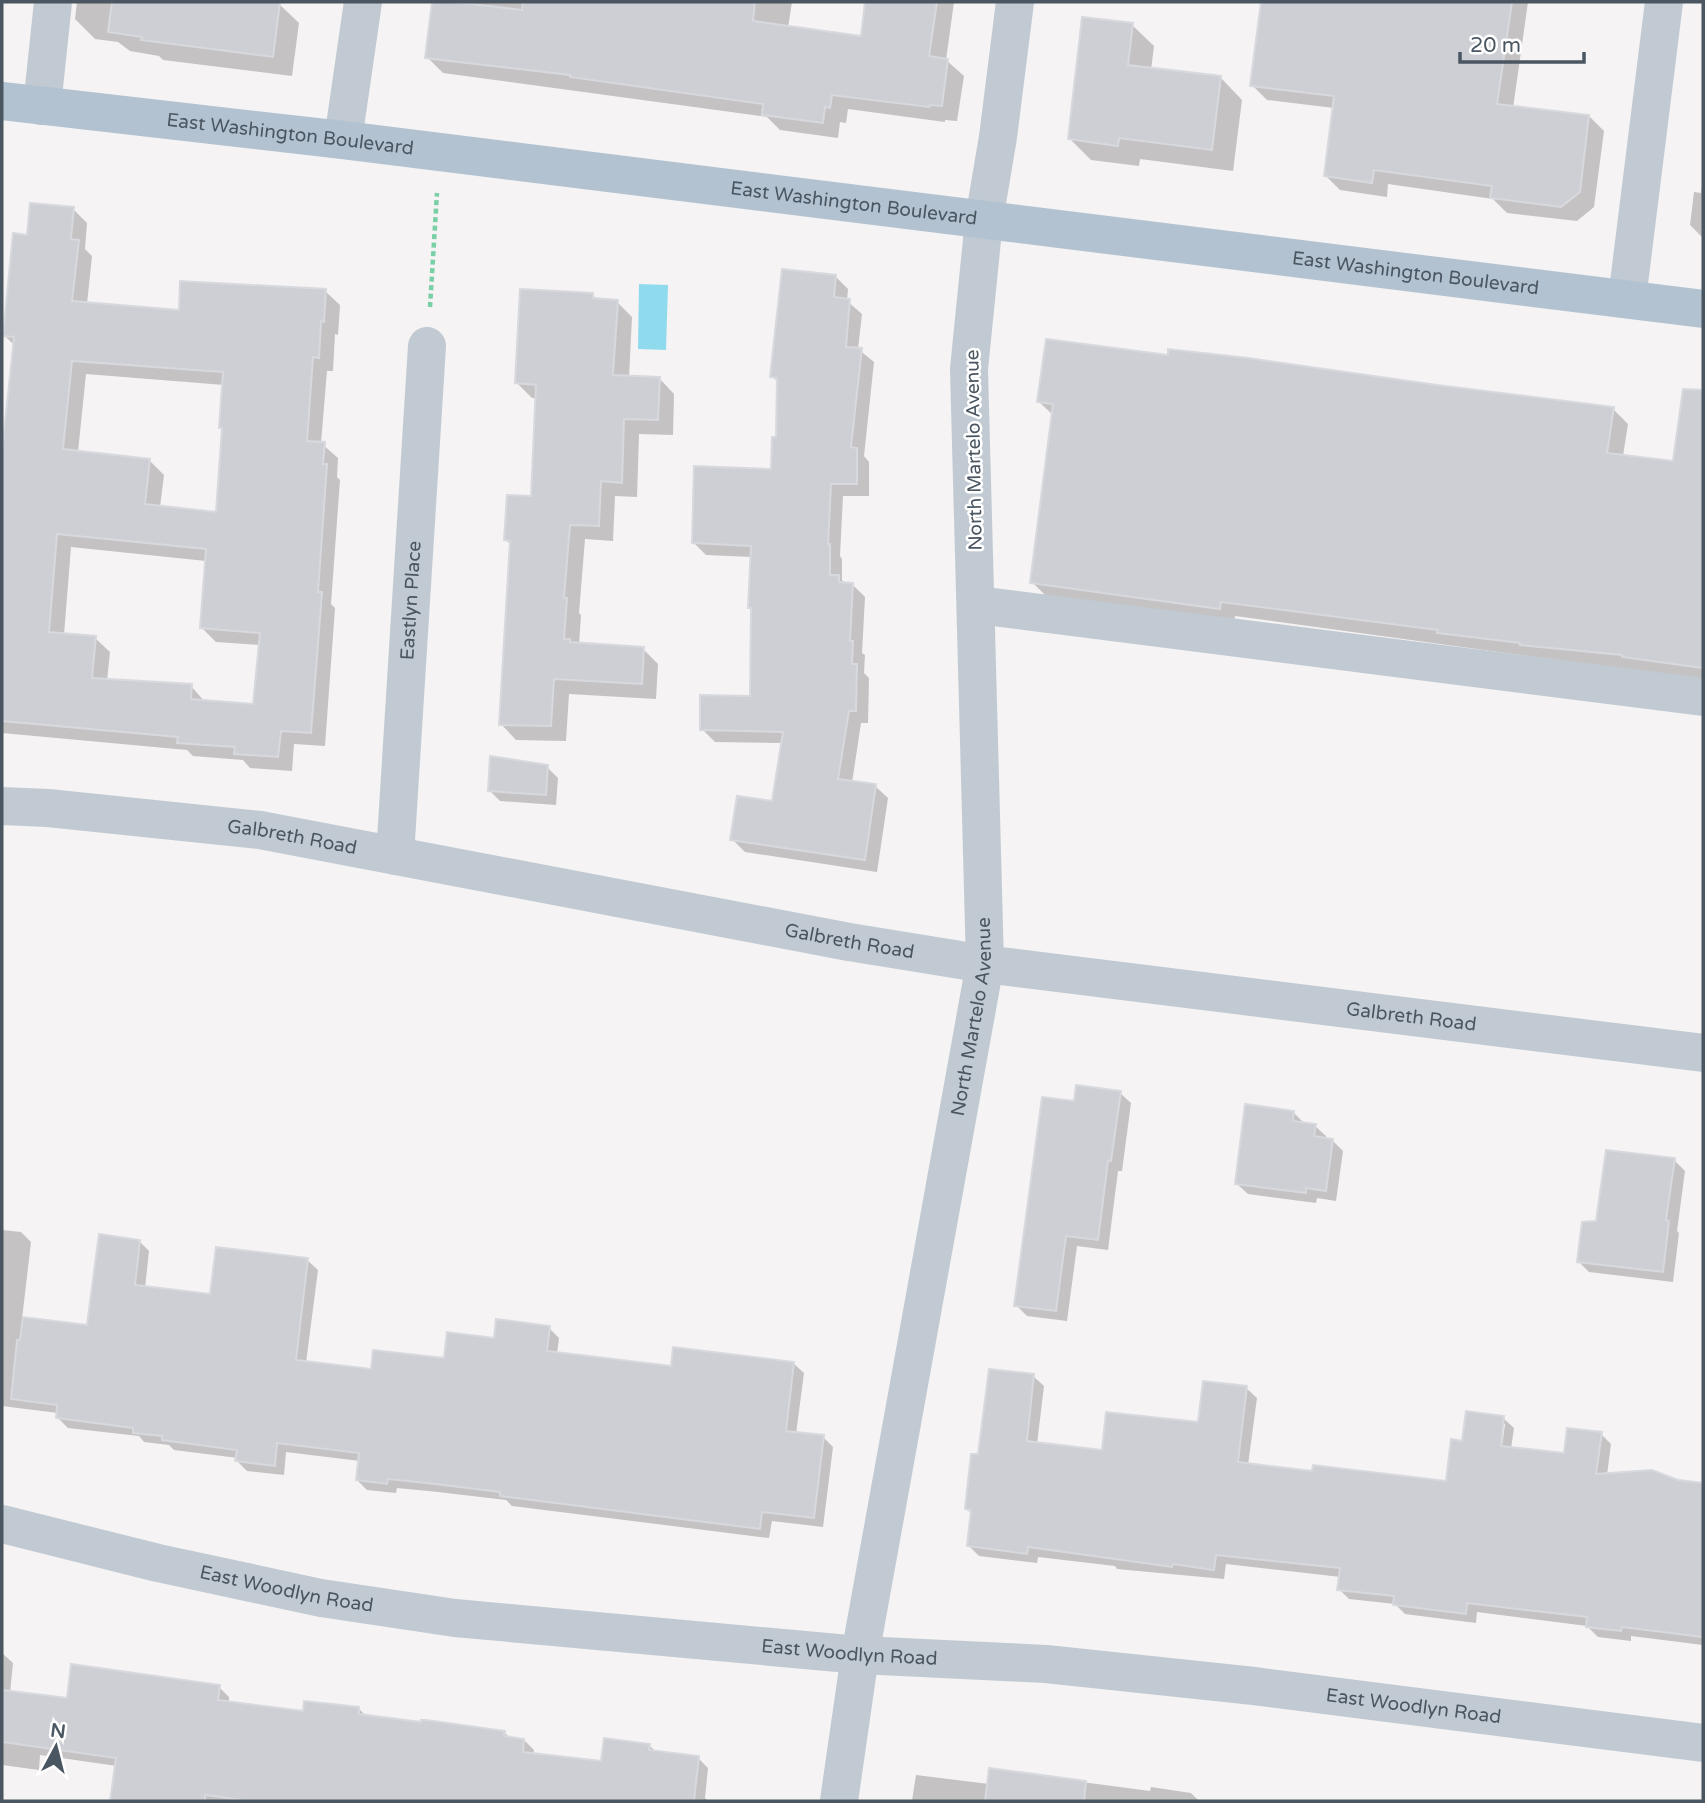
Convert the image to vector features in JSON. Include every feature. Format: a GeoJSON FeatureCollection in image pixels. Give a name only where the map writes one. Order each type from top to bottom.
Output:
{"type":"FeatureCollection","features":[{"type":"Feature","properties":{"kind":"main road","name":"East Washington Boulevard"},"geometry":{"type":"LineString","coordinates":[[2,101],[343,140],[1703,309]]}},
{"type":"Feature","properties":{"kind":"street"},"geometry":{"type":"LineString","coordinates":[[42,106],[53,2]]}},
{"type":"Feature","properties":{"kind":"street"},"geometry":{"type":"LineString","coordinates":[[343,140],[363,2]]}},
{"type":"Feature","properties":{"kind":"street","name":"North Martelo Avenue"},"geometry":{"type":"LineString","coordinates":[[839,1801],[860,1655],[985,964],[969,369],[984,220],[998,137],[1015,2]]}},
{"type":"Feature","properties":{"kind":"street"},"geometry":{"type":"LineString","coordinates":[[1627,299],[1664,2]]}},
{"type":"Feature","properties":{"kind":"street","name":"Eastlyn Place"},"geometry":{"type":"LineString","coordinates":[[395,856],[427,346]]}},
{"type":"Feature","properties":{"kind":"street"},"geometry":{"type":"LineString","coordinates":[[977,606],[1703,697]]}},
{"type":"Feature","properties":{"kind":"street","name":"Galbreth Road"},"geometry":{"type":"LineString","coordinates":[[2,806],[48,808],[260,830],[849,942],[985,964],[1703,1053]]}},
{"type":"Feature","properties":{"kind":"street","name":"East Woodlyn Road"},"geometry":{"type":"LineString","coordinates":[[2,1524],[158,1563],[321,1598],[455,1618],[860,1655],[1046,1664],[1213,1681],[1703,1743]]}},
{"type":"Feature","properties":{"kind":"path"},"geometry":{"type":"LineString","coordinates":[[427,346],[440,154]]}},
{"type":"Feature","properties":{"kind":"water"},"geometry":{"type":"Polygon","coordinates":[[[639,284],[668,285],[666,350],[638,349],[639,284]]]}},
{"type":"Feature","properties":{"kind":"building"},"geometry":{"type":"Polygon","coordinates":[[[112,2],[280,2],[273,57],[141,40],[142,37],[108,32],[112,2]]]}},
{"type":"Feature","properties":{"kind":"building"},"geometry":{"type":"Polygon","coordinates":[[[432,2],[522,10],[523,2],[755,2],[753,21],[861,36],[865,2],[937,2],[929,56],[948,59],[942,106],[929,107],[832,95],[830,108],[825,107],[823,123],[762,115],[763,104],[570,75],[425,58],[432,2]]]}},
{"type":"Feature","properties":{"kind":"building"},"geometry":{"type":"Polygon","coordinates":[[[1261,2],[1512,2],[1497,104],[1589,115],[1580,192],[1561,207],[1490,198],[1492,186],[1374,170],[1372,183],[1324,176],[1334,96],[1250,86],[1261,2]]]}},
{"type":"Feature","properties":{"kind":"building"},"geometry":{"type":"Polygon","coordinates":[[[1082,17],[1133,23],[1128,65],[1221,76],[1212,150],[1119,138],[1118,146],[1068,139],[1082,17]]]}},
{"type":"Feature","properties":{"kind":"building"},"geometry":{"type":"Polygon","coordinates":[[[30,203],[74,207],[71,239],[79,240],[72,301],[179,310],[180,281],[326,289],[319,358],[313,357],[307,441],[325,442],[323,464],[327,464],[318,592],[322,592],[311,733],[281,731],[278,757],[234,754],[235,747],[177,743],[178,737],[2,721],[2,452],[14,337],[3,336],[13,233],[27,235],[30,203]],[[72,361],[63,449],[150,459],[145,504],[216,512],[223,372],[72,361]],[[57,534],[49,632],[96,636],[92,678],[192,684],[191,699],[253,704],[260,633],[200,628],[206,549],[57,534]]]}},
{"type":"Feature","properties":{"kind":"building"},"geometry":{"type":"Polygon","coordinates":[[[782,269],[836,275],[834,297],[850,299],[846,347],[862,348],[851,447],[857,448],[857,484],[831,484],[828,544],[830,575],[839,575],[839,582],[853,583],[850,641],[853,641],[852,664],[857,664],[856,711],[849,711],[838,779],[876,784],[865,860],[730,840],[737,796],[772,801],[783,732],[700,730],[700,695],[750,696],[751,608],[748,608],[751,546],[692,543],[694,466],[771,469],[772,437],[776,437],[777,378],[770,377],[782,269]]]}},
{"type":"Feature","properties":{"kind":"building"},"geometry":{"type":"Polygon","coordinates":[[[520,289],[593,293],[593,298],[618,300],[613,375],[660,377],[658,420],[624,419],[622,483],[601,481],[599,526],[570,525],[564,598],[567,598],[564,639],[570,639],[570,642],[644,647],[642,684],[554,679],[551,726],[499,725],[510,541],[504,540],[507,495],[531,496],[536,385],[515,383],[520,289]]]}},
{"type":"Feature","properties":{"kind":"building"},"geometry":{"type":"Polygon","coordinates":[[[1046,339],[1168,355],[1168,349],[1248,358],[1614,407],[1607,453],[1673,461],[1683,389],[1703,390],[1703,668],[1221,602],[1220,609],[1030,583],[1053,404],[1037,402],[1046,339]]]}},
{"type":"Feature","properties":{"kind":"building"},"geometry":{"type":"Polygon","coordinates":[[[490,756],[548,765],[546,795],[488,791],[490,756]]]}},
{"type":"Feature","properties":{"kind":"building"},"geometry":{"type":"Polygon","coordinates":[[[1076,1085],[1121,1091],[1111,1161],[1108,1161],[1098,1240],[1066,1236],[1056,1311],[1014,1306],[1042,1097],[1074,1101],[1076,1085]]]}},
{"type":"Feature","properties":{"kind":"building"},"geometry":{"type":"Polygon","coordinates":[[[1245,1104],[1294,1111],[1293,1121],[1316,1124],[1314,1136],[1333,1139],[1326,1191],[1306,1188],[1306,1193],[1235,1184],[1245,1104]]]}},
{"type":"Feature","properties":{"kind":"building"},"geometry":{"type":"Polygon","coordinates":[[[1606,1150],[1675,1158],[1666,1220],[1669,1221],[1663,1272],[1577,1262],[1582,1222],[1596,1221],[1606,1150]]]}},
{"type":"Feature","properties":{"kind":"building"},"geometry":{"type":"Polygon","coordinates":[[[99,1234],[140,1240],[135,1285],[210,1294],[216,1247],[308,1258],[296,1360],[371,1369],[373,1350],[444,1358],[447,1332],[494,1338],[496,1319],[550,1326],[547,1351],[671,1366],[673,1347],[794,1362],[786,1431],[824,1435],[814,1518],[762,1512],[760,1529],[500,1496],[500,1492],[427,1483],[388,1479],[387,1484],[356,1480],[359,1453],[277,1443],[275,1466],[235,1461],[237,1450],[162,1440],[162,1436],[133,1433],[133,1428],[56,1418],[57,1405],[11,1399],[17,1340],[20,1340],[23,1317],[87,1325],[99,1234]]]}},
{"type":"Feature","properties":{"kind":"building"},"geometry":{"type":"Polygon","coordinates":[[[989,1369],[1034,1374],[1027,1441],[1102,1450],[1106,1412],[1198,1422],[1203,1381],[1247,1386],[1238,1462],[1312,1471],[1313,1465],[1446,1481],[1451,1439],[1462,1441],[1466,1411],[1504,1416],[1501,1446],[1564,1453],[1567,1428],[1602,1432],[1596,1474],[1652,1470],[1678,1480],[1703,1483],[1703,1637],[1622,1627],[1621,1631],[1586,1627],[1587,1617],[1467,1603],[1466,1614],[1393,1605],[1394,1596],[1337,1590],[1340,1568],[1216,1555],[1214,1570],[1173,1564],[1172,1567],[1028,1547],[1027,1554],[967,1546],[971,1510],[965,1509],[971,1454],[978,1454],[989,1369]]]}},
{"type":"Feature","properties":{"kind":"building"},"geometry":{"type":"Polygon","coordinates":[[[71,1664],[220,1685],[218,1700],[303,1711],[304,1701],[359,1707],[359,1714],[505,1731],[504,1736],[524,1739],[523,1752],[601,1761],[604,1738],[650,1744],[649,1750],[699,1756],[694,1801],[248,1801],[205,1795],[205,1801],[110,1801],[116,1758],[2,1742],[2,1690],[67,1698],[71,1664]]]}},
{"type":"Feature","properties":{"kind":"building"},"geometry":{"type":"Polygon","coordinates":[[[989,1768],[1086,1781],[1084,1801],[985,1801],[989,1768]]]}}]}
